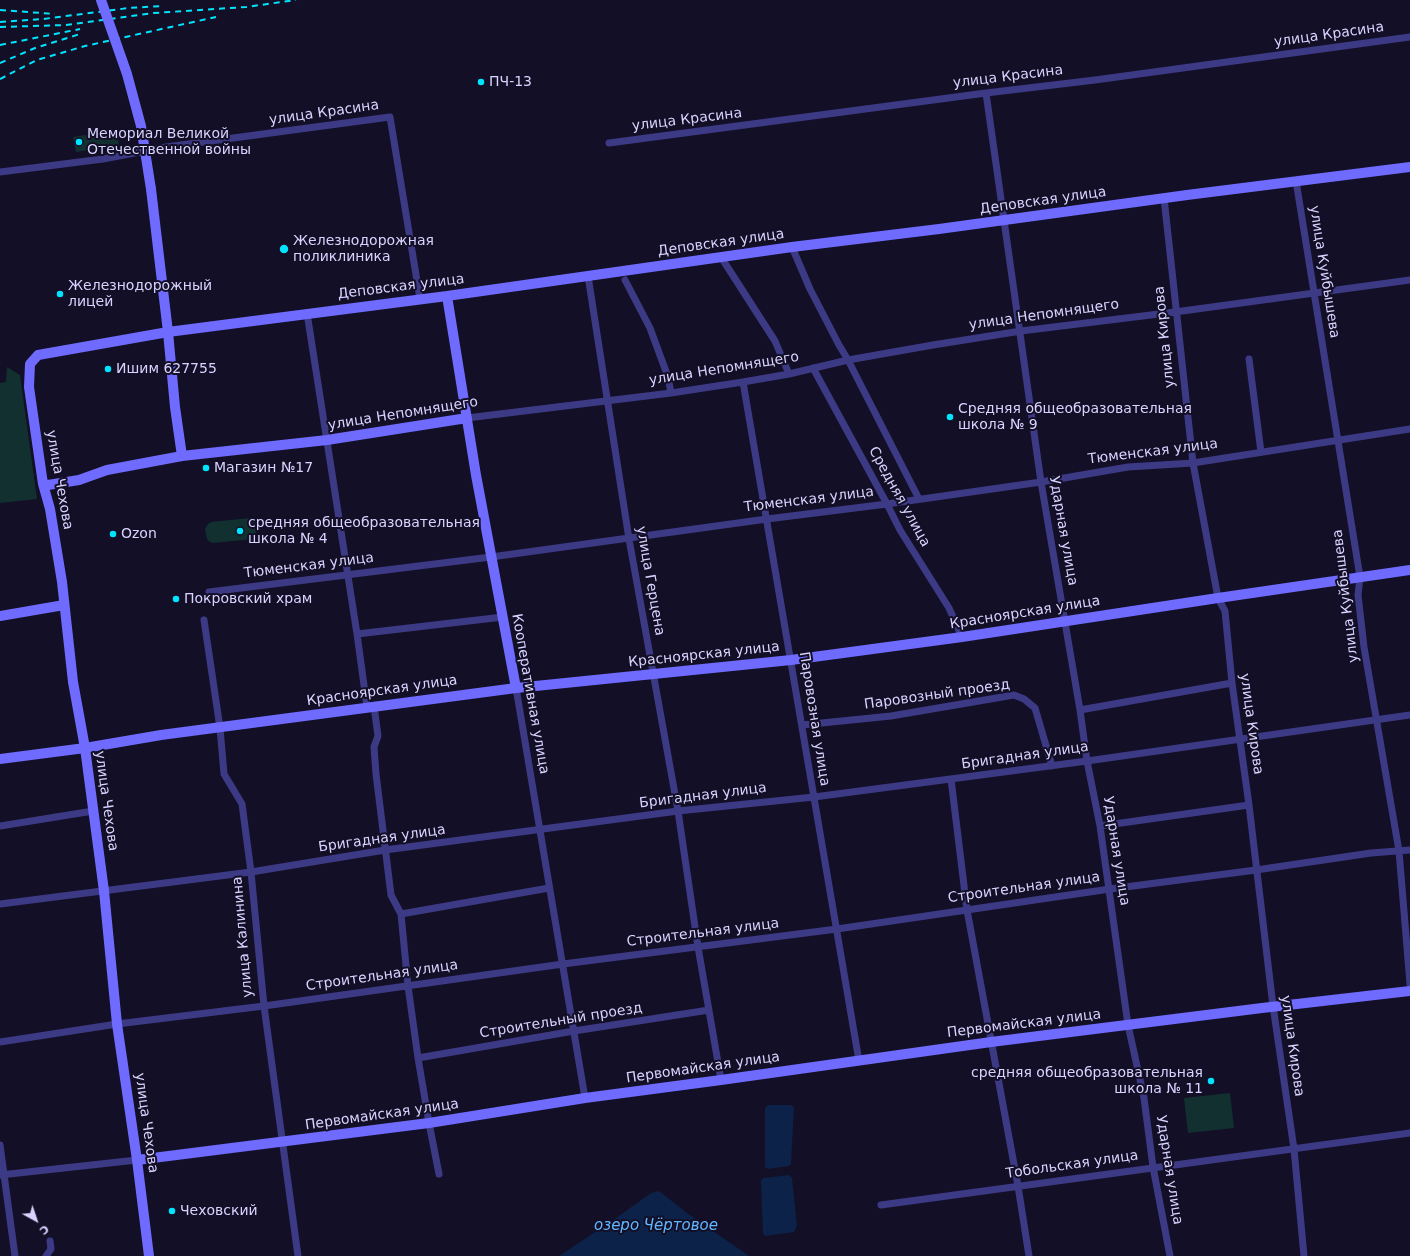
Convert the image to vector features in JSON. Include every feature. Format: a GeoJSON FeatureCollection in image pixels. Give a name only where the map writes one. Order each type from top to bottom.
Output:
{"type":"FeatureCollection","features":[{"type":"Feature","properties":{"kind":"main road"},"geometry":{"type":"LineString","coordinates":[[101,0],[129,82],[141,126],[151,189],[168,332],[175,407],[182,456]]}},
{"type":"Feature","properties":{"kind":"main road","name":"Деповская улица"},"geometry":{"type":"LineString","coordinates":[[38,355],[168,332],[446,296],[792,246],[939,229],[1164,198],[1410,167]]}},
{"type":"Feature","properties":{"kind":"main road","name":"Кооперативная улица"},"geometry":{"type":"LineString","coordinates":[[446,296],[491,557],[516,688]]}},
{"type":"Feature","properties":{"kind":"main road","name":"улица Чехова"},"geometry":{"type":"LineString","coordinates":[[38,355],[30,364],[29,387],[43,484],[50,511],[62,582],[73,682],[85,748],[104,891],[117,1024],[137,1160],[149,1256]]}},
{"type":"Feature","properties":{"kind":"main road","name":"улица Непомнящего"},"geometry":{"type":"LineString","coordinates":[[43,484],[48,485],[79,480],[107,470],[182,456],[327,440],[467,418]]}},
{"type":"Feature","properties":{"kind":"main road","name":"Красноярская улица"},"geometry":{"type":"LineString","coordinates":[[0,759],[85,748],[161,735],[516,688],[791,660],[962,638],[1410,570]]}},
{"type":"Feature","properties":{"kind":"main road"},"geometry":{"type":"LineString","coordinates":[[0,616],[64,605]]}},
{"type":"Feature","properties":{"kind":"main road","name":"Первомайская улица"},"geometry":{"type":"LineString","coordinates":[[137,1160],[428,1124],[585,1098],[991,1042],[1273,1006],[1410,991]]}},
{"type":"Feature","properties":{"kind":"street","name":"улица Красина"},"geometry":{"type":"LineString","coordinates":[[609,143],[1095,80],[1410,37]]}},
{"type":"Feature","properties":{"kind":"street","name":"Ударная улица"},"geometry":{"type":"LineString","coordinates":[[986,93],[1042,482],[1080,710],[1087,761],[1100,826],[1110,889],[1128,1025],[1144,1098],[1153,1167],[1170,1256]]}},
{"type":"Feature","properties":{"kind":"street","name":"улица Красина"},"geometry":{"type":"LineString","coordinates":[[0,172],[103,159],[166,147],[390,117],[420,299]]}},
{"type":"Feature","properties":{"kind":"street","name":"улица Куйбышева"},"geometry":{"type":"LineString","coordinates":[[1296,181],[1360,577],[1358,595],[1364,647],[1398,851],[1410,984]]}},
{"type":"Feature","properties":{"kind":"street","name":"улица Кирова"},"geometry":{"type":"LineString","coordinates":[[1164,198],[1175,312],[1193,463],[1218,598],[1225,611],[1232,683],[1249,805],[1273,1006],[1294,1149],[1304,1256]]}},
{"type":"Feature","properties":{"kind":"street"},"geometry":{"type":"LineString","coordinates":[[792,246],[814,296],[919,499]]}},
{"type":"Feature","properties":{"kind":"street"},"geometry":{"type":"LineString","coordinates":[[720,257],[775,341],[789,374]]}},
{"type":"Feature","properties":{"kind":"street","name":"улица Герцена"},"geometry":{"type":"LineString","coordinates":[[588,276],[629,539],[678,811],[708,1010],[721,1080]]}},
{"type":"Feature","properties":{"kind":"street"},"geometry":{"type":"LineString","coordinates":[[624,280],[650,328],[668,377],[671,393]]}},
{"type":"Feature","properties":{"kind":"street","name":"улица Непомнящего"},"geometry":{"type":"LineString","coordinates":[[467,418],[671,393],[743,382],[789,374],[848,360],[1021,331],[1315,294],[1410,280]]}},
{"type":"Feature","properties":{"kind":"street"},"geometry":{"type":"LineString","coordinates":[[307,313],[348,575],[371,707],[378,736],[374,747],[376,774],[391,895],[401,914],[408,986],[418,1058],[428,1124],[439,1174]]}},
{"type":"Feature","properties":{"kind":"street"},"geometry":{"type":"LineString","coordinates":[[1249,359],[1262,452]]}},
{"type":"Feature","properties":{"kind":"street","name":"Средняя улица"},"geometry":{"type":"LineString","coordinates":[[813,368],[900,530],[949,608],[962,638]]}},
{"type":"Feature","properties":{"kind":"street","name":"Паровозная улица"},"geometry":{"type":"LineString","coordinates":[[743,382],[838,930],[859,1060]]}},
{"type":"Feature","properties":{"kind":"street","name":"Тюменская улица"},"geometry":{"type":"LineString","coordinates":[[209,592],[491,557],[887,504],[1042,482],[1128,466],[1193,463],[1410,429]]}},
{"type":"Feature","properties":{"kind":"street"},"geometry":{"type":"LineString","coordinates":[[358,634],[503,617]]}},
{"type":"Feature","properties":{"kind":"street","name":"улица Калинина"},"geometry":{"type":"LineString","coordinates":[[204,620],[220,728],[224,774],[242,804],[251,872],[264,1006],[298,1256]]}},
{"type":"Feature","properties":{"kind":"street"},"geometry":{"type":"LineString","coordinates":[[1080,710],[1232,683]]}},
{"type":"Feature","properties":{"kind":"street","name":"Кооперативная улица"},"geometry":{"type":"LineString","coordinates":[[516,688],[549,888],[564,964],[585,1098]]}},
{"type":"Feature","properties":{"kind":"street","name":"Паровозный проезд"},"geometry":{"type":"LineString","coordinates":[[802,725],[891,716],[1014,695],[1024,698],[1035,708],[1052,766]]}},
{"type":"Feature","properties":{"kind":"street","name":"Бригадная улица"},"geometry":{"type":"LineString","coordinates":[[0,904],[251,872],[386,850],[678,811],[814,797],[1052,766],[1240,738],[1410,715]]}},
{"type":"Feature","properties":{"kind":"street"},"geometry":{"type":"LineString","coordinates":[[951,779],[967,910],[1018,1186],[1029,1256]]}},
{"type":"Feature","properties":{"kind":"street"},"geometry":{"type":"LineString","coordinates":[[1100,826],[1249,805]]}},
{"type":"Feature","properties":{"kind":"street"},"geometry":{"type":"LineString","coordinates":[[0,826],[93,811]]}},
{"type":"Feature","properties":{"kind":"street","name":"Строительная улица"},"geometry":{"type":"LineString","coordinates":[[0,1042],[117,1024],[264,1006],[564,964],[838,930],[1110,889],[1372,853],[1410,850]]}},
{"type":"Feature","properties":{"kind":"street"},"geometry":{"type":"LineString","coordinates":[[401,914],[549,888]]}},
{"type":"Feature","properties":{"kind":"street","name":"Строительный проезд"},"geometry":{"type":"LineString","coordinates":[[418,1058],[708,1010]]}},
{"type":"Feature","properties":{"kind":"street","name":"Тобольская улица"},"geometry":{"type":"LineString","coordinates":[[881,1205],[1410,1133]]}},
{"type":"Feature","properties":{"kind":"street"},"geometry":{"type":"LineString","coordinates":[[0,1145],[2,1175],[15,1256]]}},
{"type":"Feature","properties":{"kind":"street","name":"Первомайская улица"},"geometry":{"type":"LineString","coordinates":[[2,1175],[137,1160]]}},
{"type":"Feature","properties":{"kind":"street"},"geometry":{"type":"LineString","coordinates":[[46,1256],[51,1249],[50,1241]]}},
{"type":"Feature","properties":{"kind":"green space"},"geometry":{"type":"Polygon","coordinates":[[[117,130],[119,145],[76,152],[73,137],[117,130]]]}},
{"type":"Feature","properties":{"kind":"green space"},"geometry":{"type":"Polygon","coordinates":[[[7,367],[20,375],[37,499],[0,503],[0,383],[6,382],[7,367]]]}},
{"type":"Feature","properties":{"kind":"green space"},"geometry":{"type":"Polygon","coordinates":[[[250,518],[256,525],[256,534],[253,539],[213,543],[207,539],[205,529],[211,522],[250,518]]]}},
{"type":"Feature","properties":{"kind":"green space"},"geometry":{"type":"Polygon","coordinates":[[[1230,1093],[1234,1128],[1188,1133],[1184,1098],[1230,1093]]]}},
{"type":"Feature","properties":{"kind":"water"},"geometry":{"type":"Polygon","coordinates":[[[768,1105],[791,1105],[794,1108],[791,1164],[789,1166],[768,1169],[765,1167],[765,1108],[768,1105]]]}},
{"type":"Feature","properties":{"kind":"water"},"geometry":{"type":"Polygon","coordinates":[[[789,1175],[792,1178],[797,1226],[794,1232],[765,1236],[763,1234],[761,1181],[763,1178],[789,1175]]]}},
{"type":"Feature","properties":{"kind":"water","name":"озеро Чёртовое"},"geometry":{"type":"Polygon","coordinates":[[[659,1191],[687,1213],[749,1256],[559,1256],[651,1193],[659,1191]]]}},
{"type":"Feature","properties":{"kind":"railway"},"geometry":{"type":"LineString","coordinates":[[0,27],[66,25],[154,13],[246,7],[296,0]]}},
{"type":"Feature","properties":{"kind":"railway"},"geometry":{"type":"LineString","coordinates":[[0,22],[43,19],[129,8],[163,6]]}},
{"type":"Feature","properties":{"kind":"railway"},"geometry":{"type":"LineString","coordinates":[[0,10],[55,14]]}},
{"type":"Feature","properties":{"kind":"railway"},"geometry":{"type":"LineString","coordinates":[[0,79],[37,60],[85,46],[216,17]]}},
{"type":"Feature","properties":{"kind":"railway"},"geometry":{"type":"LineString","coordinates":[[0,45],[80,29]]}},
{"type":"Feature","properties":{"kind":"railway"},"geometry":{"type":"LineString","coordinates":[[0,63],[35,48],[80,34]]}},
{"type":"Feature","properties":{"kind":"place","name":"ПЧ-13"},"geometry":{"type":"Point","coordinates":[481,82]}},
{"type":"Feature","properties":{"kind":"place","name":"Мемориал Великой Отечественной войны"},"geometry":{"type":"Point","coordinates":[79,142]}},
{"type":"Feature","properties":{"kind":"place","name":"Железнодорожная поликлиника"},"geometry":{"type":"Point","coordinates":[284,249]}},
{"type":"Feature","properties":{"kind":"place","name":"Железнодорожный лицей"},"geometry":{"type":"Point","coordinates":[60,294]}},
{"type":"Feature","properties":{"kind":"place","name":"Ишим 627755"},"geometry":{"type":"Point","coordinates":[108,369]}},
{"type":"Feature","properties":{"kind":"place","name":"Средняя общеобразовательная школа № 9"},"geometry":{"type":"Point","coordinates":[950,417]}},
{"type":"Feature","properties":{"kind":"place","name":"Магазин №17"},"geometry":{"type":"Point","coordinates":[206,468]}},
{"type":"Feature","properties":{"kind":"place","name":"средняя общеобразовательная школа № 4"},"geometry":{"type":"Point","coordinates":[240,531]}},
{"type":"Feature","properties":{"kind":"place","name":"Ozon"},"geometry":{"type":"Point","coordinates":[113,534]}},
{"type":"Feature","properties":{"kind":"place","name":"Покровский храм"},"geometry":{"type":"Point","coordinates":[176,599]}},
{"type":"Feature","properties":{"kind":"place","name":"средняя общеобразовательная школа № 11"},"geometry":{"type":"Point","coordinates":[1211,1081]}},
{"type":"Feature","properties":{"kind":"place","name":"Чеховский"},"geometry":{"type":"Point","coordinates":[172,1211]}}]}
